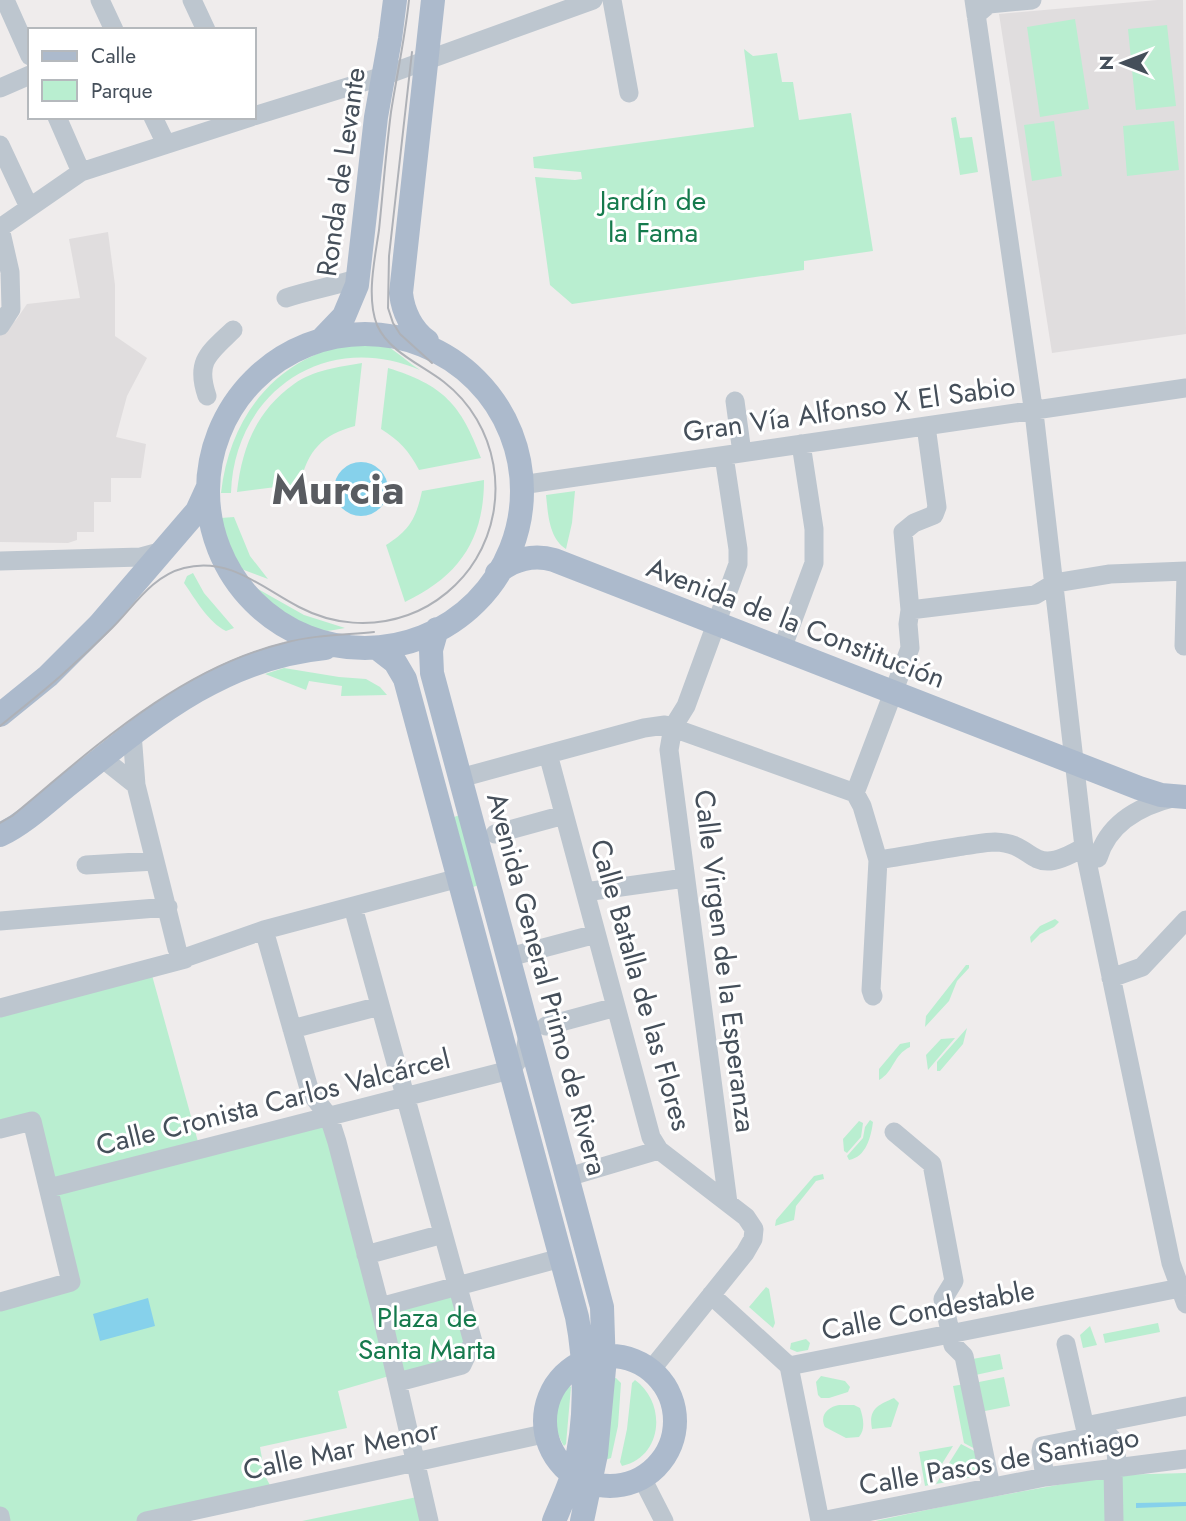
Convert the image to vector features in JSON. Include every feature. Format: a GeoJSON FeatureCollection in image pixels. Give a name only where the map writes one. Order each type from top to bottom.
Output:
{"type":"FeatureCollection","features":[{"type":"Feature","properties":{"kind":"main road","name":"Ronda de Levante"},"geometry":{"type":"LineString","coordinates":[[320,341],[344,316],[359,278],[376,117],[394,0]]}},
{"type":"Feature","properties":{"kind":"main road"},"geometry":{"type":"LineString","coordinates":[[0,835],[21,822],[132,733],[185,696],[250,666],[294,653],[342,648],[377,648],[414,640],[437,629],[470,606],[497,573],[514,535],[521,503],[516,445],[495,401],[474,375],[419,334],[402,303],[433,0]]}},
{"type":"Feature","properties":{"kind":"main road"},"geometry":{"type":"LineString","coordinates":[[0,715],[48,676],[99,625],[200,506],[227,424],[245,395],[268,371],[281,361],[320,341],[350,332],[375,329],[404,333],[427,341]]}},
{"type":"Feature","properties":{"kind":"main road"},"geometry":{"type":"LineString","coordinates":[[212,471],[209,503],[211,529],[220,561],[234,586],[257,610],[284,629],[312,641],[342,648]]}},
{"type":"Feature","properties":{"kind":"main road","name":"Avenida de la Constitución"},"geometry":{"type":"LineString","coordinates":[[497,573],[519,560],[545,558],[1144,790],[1181,797]]}},
{"type":"Feature","properties":{"kind":"main road","name":"Avenida General Primo de Rivera"},"geometry":{"type":"LineString","coordinates":[[437,629],[431,644],[431,664],[509,957],[537,1028],[568,1177],[601,1300],[594,1359]]}},
{"type":"Feature","properties":{"kind":"main road","name":"Avenida General Primo de Rivera"},"geometry":{"type":"LineString","coordinates":[[377,648],[396,662],[405,679],[577,1317],[594,1359]]}},
{"type":"Feature","properties":{"kind":"main road"},"geometry":{"type":"LineString","coordinates":[[618,1355],[632,1359],[651,1370],[669,1394],[674,1426],[664,1455],[642,1478],[617,1487],[582,1479],[556,1455],[548,1433],[547,1408],[553,1390],[568,1371],[594,1359],[618,1355]]}},
{"type":"Feature","properties":{"kind":"main road"},"geometry":{"type":"LineString","coordinates":[[582,1521],[582,1479],[594,1359]]}},
{"type":"Feature","properties":{"kind":"main road"},"geometry":{"type":"LineString","coordinates":[[554,1521],[582,1479]]}},
{"type":"Feature","properties":{"kind":"street"},"geometry":{"type":"LineString","coordinates":[[5,0],[28,52]]}},
{"type":"Feature","properties":{"kind":"street"},"geometry":{"type":"LineString","coordinates":[[100,0],[113,28]]}},
{"type":"Feature","properties":{"kind":"street"},"geometry":{"type":"LineString","coordinates":[[192,0],[205,28]]}},
{"type":"Feature","properties":{"kind":"street"},"geometry":{"type":"LineString","coordinates":[[256,115],[383,76],[593,0]]}},
{"type":"Feature","properties":{"kind":"street"},"geometry":{"type":"LineString","coordinates":[[612,0],[629,93]]}},
{"type":"Feature","properties":{"kind":"street"},"geometry":{"type":"LineString","coordinates":[[1032,0],[975,7],[1033,410],[1075,763],[1090,855],[1171,1263],[1183,1291]]}},
{"type":"Feature","properties":{"kind":"street"},"geometry":{"type":"LineString","coordinates":[[0,88],[28,76]]}},
{"type":"Feature","properties":{"kind":"street"},"geometry":{"type":"LineString","coordinates":[[58,119],[81,172]]}},
{"type":"Feature","properties":{"kind":"street"},"geometry":{"type":"LineString","coordinates":[[154,119],[166,144]]}},
{"type":"Feature","properties":{"kind":"street"},"geometry":{"type":"LineString","coordinates":[[0,326],[10,309],[10,272],[0,227],[81,172],[243,119]]}},
{"type":"Feature","properties":{"kind":"street"},"geometry":{"type":"LineString","coordinates":[[0,145],[29,207]]}},
{"type":"Feature","properties":{"kind":"street"},"geometry":{"type":"LineString","coordinates":[[286,298],[318,287],[338,285],[359,278]]}},
{"type":"Feature","properties":{"kind":"street"},"geometry":{"type":"LineString","coordinates":[[207,396],[201,372],[204,362],[209,353],[233,330]]}},
{"type":"Feature","properties":{"kind":"street","name":"Gran Vía Alfonso X El Sabio"},"geometry":{"type":"LineString","coordinates":[[521,485],[1186,388]]}},
{"type":"Feature","properties":{"kind":"street"},"geometry":{"type":"LineString","coordinates":[[674,727],[686,706],[739,560],[733,454],[734,401]]}},
{"type":"Feature","properties":{"kind":"street"},"geometry":{"type":"LineString","coordinates":[[855,793],[909,651],[910,610],[903,532],[914,523],[934,515],[937,507],[926,426]]}},
{"type":"Feature","properties":{"kind":"street"},"geometry":{"type":"LineString","coordinates":[[782,649],[814,564],[814,529],[801,444]]}},
{"type":"Feature","properties":{"kind":"street"},"geometry":{"type":"LineString","coordinates":[[0,561],[141,557],[163,551]]}},
{"type":"Feature","properties":{"kind":"street"},"geometry":{"type":"LineString","coordinates":[[910,610],[1035,594],[1055,583],[1124,572],[1186,573],[1184,646]]}},
{"type":"Feature","properties":{"kind":"street"},"geometry":{"type":"LineString","coordinates":[[460,778],[656,726],[674,727],[855,793],[862,806],[878,860],[873,996]]}},
{"type":"Feature","properties":{"kind":"street","name":"Calle Virgen de la Esperanza"},"geometry":{"type":"LineString","coordinates":[[674,727],[669,751],[728,1203]]}},
{"type":"Feature","properties":{"kind":"street"},"geometry":{"type":"LineString","coordinates":[[132,733],[136,785],[167,907],[184,950]]}},
{"type":"Feature","properties":{"kind":"street","name":"Calle Batalla de las Flores"},"geometry":{"type":"LineString","coordinates":[[548,754],[651,1137],[659,1150],[751,1221],[754,1229],[755,1234],[750,1246],[711,1295]]}},
{"type":"Feature","properties":{"kind":"street"},"geometry":{"type":"LineString","coordinates":[[102,758],[136,785]]}},
{"type":"Feature","properties":{"kind":"street"},"geometry":{"type":"LineString","coordinates":[[878,860],[995,842],[1016,847],[1037,860],[1050,862],[1072,854],[1090,855],[1126,818],[1143,808],[1181,797]]}},
{"type":"Feature","properties":{"kind":"street"},"geometry":{"type":"LineString","coordinates":[[495,834],[564,815]]}},
{"type":"Feature","properties":{"kind":"street"},"geometry":{"type":"LineString","coordinates":[[86,865],[155,861]]}},
{"type":"Feature","properties":{"kind":"street"},"geometry":{"type":"LineString","coordinates":[[0,1008],[150,968],[184,950],[237,941],[264,930],[459,878]]}},
{"type":"Feature","properties":{"kind":"street"},"geometry":{"type":"LineString","coordinates":[[585,892],[685,878]]}},
{"type":"Feature","properties":{"kind":"street"},"geometry":{"type":"LineString","coordinates":[[0,921],[167,907]]}},
{"type":"Feature","properties":{"kind":"street"},"geometry":{"type":"LineString","coordinates":[[353,907],[473,1342],[462,1365],[398,1382]]}},
{"type":"Feature","properties":{"kind":"street"},"geometry":{"type":"LineString","coordinates":[[1116,976],[1142,967],[1186,920]]}},
{"type":"Feature","properties":{"kind":"street"},"geometry":{"type":"LineString","coordinates":[[264,930],[310,1092],[329,1117],[380,1307],[429,1521]]}},
{"type":"Feature","properties":{"kind":"street"},"geometry":{"type":"LineString","coordinates":[[509,957],[596,933]]}},
{"type":"Feature","properties":{"kind":"street"},"geometry":{"type":"LineString","coordinates":[[292,1029],[380,1006]]}},
{"type":"Feature","properties":{"kind":"street"},"geometry":{"type":"LineString","coordinates":[[510,1070],[525,1052],[537,1028],[616,1007]]}},
{"type":"Feature","properties":{"kind":"street","name":"Calle Cronista Carlos Valcárcel"},"geometry":{"type":"LineString","coordinates":[[49,1188],[510,1070]]}},
{"type":"Feature","properties":{"kind":"street"},"geometry":{"type":"LineString","coordinates":[[0,1129],[32,1121],[71,1282],[0,1302]]}},
{"type":"Feature","properties":{"kind":"street"},"geometry":{"type":"LineString","coordinates":[[894,1132],[932,1164],[954,1282],[943,1299],[953,1345],[964,1356],[991,1487]]}},
{"type":"Feature","properties":{"kind":"street"},"geometry":{"type":"LineString","coordinates":[[568,1177],[659,1150]]}},
{"type":"Feature","properties":{"kind":"street"},"geometry":{"type":"LineString","coordinates":[[366,1255],[443,1234]]}},
{"type":"Feature","properties":{"kind":"street"},"geometry":{"type":"LineString","coordinates":[[380,1307],[561,1258]]}},
{"type":"Feature","properties":{"kind":"street","name":"Calle Condestable"},"geometry":{"type":"LineString","coordinates":[[711,1295],[789,1366],[1183,1291]]}},
{"type":"Feature","properties":{"kind":"street"},"geometry":{"type":"LineString","coordinates":[[651,1370],[711,1295]]}},
{"type":"Feature","properties":{"kind":"street"},"geometry":{"type":"LineString","coordinates":[[1066,1344],[1086,1431]]}},
{"type":"Feature","properties":{"kind":"street"},"geometry":{"type":"LineString","coordinates":[[789,1366],[820,1521]]}},
{"type":"Feature","properties":{"kind":"street"},"geometry":{"type":"LineString","coordinates":[[1045,1476],[1042,1446],[1086,1431],[1186,1406]]}},
{"type":"Feature","properties":{"kind":"street"},"geometry":{"type":"LineString","coordinates":[[1086,1431],[1112,1437],[1115,1467],[1114,1521]]}},
{"type":"Feature","properties":{"kind":"street","name":"Calle Mar Menor"},"geometry":{"type":"LineString","coordinates":[[146,1521],[548,1433]]}},
{"type":"Feature","properties":{"kind":"street","name":"Calle Pasos de Santiago"},"geometry":{"type":"LineString","coordinates":[[820,1521],[1045,1476],[1186,1459]]}},
{"type":"Feature","properties":{"kind":"street"},"geometry":{"type":"LineString","coordinates":[[642,1478],[664,1521]]}},
{"type":"Feature","properties":{"kind":"street"},"geometry":{"type":"LineString","coordinates":[[0,1516],[1,1521]]}},
{"type":"Feature","properties":{"kind":"shaded area"},"geometry":{"type":"Polygon","coordinates":[[[1183,0],[1186,334],[1052,353],[999,14],[1183,0]]]}},
{"type":"Feature","properties":{"kind":"shaded area"},"geometry":{"type":"Polygon","coordinates":[[[108,232],[115,285],[115,336],[147,358],[127,396],[116,437],[146,444],[141,478],[111,478],[111,502],[94,502],[94,532],[77,532],[77,540],[68,543],[0,542],[0,333],[16,320],[27,304],[80,298],[69,239],[108,232]]]}},
{"type":"Feature","properties":{"kind":"green space"},"geometry":{"type":"Polygon","coordinates":[[[1075,19],[1089,109],[1040,117],[1027,27],[1075,19]]]}},
{"type":"Feature","properties":{"kind":"green space"},"geometry":{"type":"Polygon","coordinates":[[[1167,25],[1176,106],[1136,110],[1128,29],[1167,25]]]}},
{"type":"Feature","properties":{"kind":"green space","name":"Jardín de la Fama"},"geometry":{"type":"Polygon","coordinates":[[[744,49],[753,56],[777,53],[782,82],[793,82],[799,120],[851,113],[873,251],[804,261],[804,270],[572,304],[550,285],[535,177],[575,180],[582,179],[581,172],[534,168],[533,157],[754,127],[744,49]]]}},
{"type":"Feature","properties":{"kind":"green space"},"geometry":{"type":"Polygon","coordinates":[[[956,117],[960,138],[972,137],[978,172],[960,175],[951,118],[956,117]]]}},
{"type":"Feature","properties":{"kind":"green space"},"geometry":{"type":"Polygon","coordinates":[[[1054,121],[1062,176],[1032,181],[1024,125],[1054,121]]]}},
{"type":"Feature","properties":{"kind":"green space"},"geometry":{"type":"Polygon","coordinates":[[[1174,121],[1179,170],[1127,176],[1123,126],[1174,121]]]}},
{"type":"Feature","properties":{"kind":"green space"},"geometry":{"type":"Polygon","coordinates":[[[375,341],[420,370],[385,359],[351,358],[319,365],[291,379],[267,399],[248,426],[236,457],[231,493],[221,493],[227,462],[237,434],[251,408],[269,387],[290,369],[315,355],[344,345],[375,341]]]}},
{"type":"Feature","properties":{"kind":"green space"},"geometry":{"type":"Polygon","coordinates":[[[362,363],[355,426],[334,434],[318,446],[307,462],[300,484],[237,492],[247,446],[270,406],[294,384],[309,375],[362,363]]]}},
{"type":"Feature","properties":{"kind":"green space"},"geometry":{"type":"Polygon","coordinates":[[[388,368],[423,382],[448,399],[466,424],[481,458],[419,470],[403,446],[381,429],[388,368]]]}},
{"type":"Feature","properties":{"kind":"green space"},"geometry":{"type":"Polygon","coordinates":[[[484,480],[479,521],[465,554],[440,580],[405,602],[386,545],[411,522],[422,491],[484,480]]]}},
{"type":"Feature","properties":{"kind":"green space"},"geometry":{"type":"Polygon","coordinates":[[[575,491],[566,549],[553,532],[546,495],[575,491]]]}},
{"type":"Feature","properties":{"kind":"green space"},"geometry":{"type":"Polygon","coordinates":[[[234,517],[250,556],[268,579],[236,567],[225,542],[221,518],[234,517]]]}},
{"type":"Feature","properties":{"kind":"green space"},"geometry":{"type":"Polygon","coordinates":[[[193,573],[204,593],[234,628],[226,631],[203,610],[184,583],[187,576],[193,573]]]}},
{"type":"Feature","properties":{"kind":"green space"},"geometry":{"type":"Polygon","coordinates":[[[249,584],[304,615],[345,628],[323,631],[302,625],[273,606],[249,584]]]}},
{"type":"Feature","properties":{"kind":"green space"},"geometry":{"type":"Polygon","coordinates":[[[284,668],[366,679],[380,687],[387,695],[341,696],[342,686],[309,681],[306,690],[265,674],[284,668]]]}},
{"type":"Feature","properties":{"kind":"green space"},"geometry":{"type":"Polygon","coordinates":[[[460,815],[479,885],[473,887],[454,817],[460,815]]]}},
{"type":"Feature","properties":{"kind":"green space"},"geometry":{"type":"Polygon","coordinates":[[[1055,919],[1059,922],[1031,943],[1030,937],[1040,926],[1055,919]]]}},
{"type":"Feature","properties":{"kind":"green space"},"geometry":{"type":"Polygon","coordinates":[[[966,965],[969,965],[969,968],[957,981],[949,1001],[925,1027],[926,1016],[966,965]]]}},
{"type":"Feature","properties":{"kind":"green space","name":"Plaza de Santa Marta"},"geometry":{"type":"Polygon","coordinates":[[[150,968],[200,1149],[329,1117],[380,1307],[457,1285],[473,1342],[462,1365],[396,1374],[338,1391],[347,1428],[260,1447],[265,1476],[271,1487],[146,1521],[0,1521],[0,1302],[71,1282],[33,1121],[0,1129],[0,1008],[150,968]]]}},
{"type":"Feature","properties":{"kind":"green space"},"geometry":{"type":"Polygon","coordinates":[[[967,1028],[963,1044],[940,1071],[937,1071],[937,1062],[967,1028]]]}},
{"type":"Feature","properties":{"kind":"green space"},"geometry":{"type":"Polygon","coordinates":[[[955,1038],[928,1070],[926,1055],[941,1039],[955,1038]]]}},
{"type":"Feature","properties":{"kind":"green space"},"geometry":{"type":"Polygon","coordinates":[[[910,1042],[910,1047],[900,1054],[888,1073],[879,1080],[879,1069],[900,1044],[910,1042]]]}},
{"type":"Feature","properties":{"kind":"green space"},"geometry":{"type":"Polygon","coordinates":[[[870,1120],[873,1122],[867,1146],[860,1155],[849,1160],[847,1156],[863,1138],[865,1127],[870,1120]]]}},
{"type":"Feature","properties":{"kind":"green space"},"geometry":{"type":"Polygon","coordinates":[[[859,1121],[863,1123],[861,1137],[847,1153],[844,1151],[843,1139],[859,1121]]]}},
{"type":"Feature","properties":{"kind":"green space"},"geometry":{"type":"Polygon","coordinates":[[[823,1174],[824,1179],[816,1181],[796,1206],[794,1220],[775,1226],[776,1220],[814,1176],[823,1174]]]}},
{"type":"Feature","properties":{"kind":"green space"},"geometry":{"type":"Polygon","coordinates":[[[766,1287],[769,1289],[775,1323],[773,1328],[749,1307],[766,1287]]]}},
{"type":"Feature","properties":{"kind":"green space"},"geometry":{"type":"Polygon","coordinates":[[[1158,1323],[1160,1332],[1105,1343],[1103,1334],[1158,1323]]]}},
{"type":"Feature","properties":{"kind":"green space"},"geometry":{"type":"Polygon","coordinates":[[[1090,1326],[1097,1345],[1083,1348],[1080,1335],[1090,1326]]]}},
{"type":"Feature","properties":{"kind":"green space"},"geometry":{"type":"Polygon","coordinates":[[[806,1339],[810,1343],[808,1350],[797,1352],[790,1349],[791,1343],[806,1339]]]}},
{"type":"Feature","properties":{"kind":"green space"},"geometry":{"type":"Polygon","coordinates":[[[1000,1354],[1003,1369],[971,1376],[967,1360],[1000,1354]]]}},
{"type":"Feature","properties":{"kind":"green space"},"geometry":{"type":"Polygon","coordinates":[[[821,1376],[845,1381],[850,1387],[848,1392],[821,1398],[816,1382],[821,1376]]]}},
{"type":"Feature","properties":{"kind":"green space"},"geometry":{"type":"Polygon","coordinates":[[[1004,1377],[1010,1406],[980,1412],[974,1383],[1004,1377]]]}},
{"type":"Feature","properties":{"kind":"green space"},"geometry":{"type":"Polygon","coordinates":[[[616,1378],[621,1383],[618,1426],[611,1458],[605,1460],[612,1379],[616,1378]]]}},
{"type":"Feature","properties":{"kind":"green space"},"geometry":{"type":"Polygon","coordinates":[[[635,1380],[652,1402],[656,1428],[653,1441],[646,1452],[636,1461],[622,1466],[620,1462],[632,1383],[635,1380]]]}},
{"type":"Feature","properties":{"kind":"green space"},"geometry":{"type":"Polygon","coordinates":[[[568,1384],[571,1387],[564,1446],[557,1431],[556,1414],[559,1398],[568,1384]]]}},
{"type":"Feature","properties":{"kind":"green space"},"geometry":{"type":"Polygon","coordinates":[[[965,1384],[979,1451],[964,1443],[953,1386],[965,1384]]]}},
{"type":"Feature","properties":{"kind":"green space"},"geometry":{"type":"Polygon","coordinates":[[[894,1398],[899,1403],[891,1427],[872,1429],[873,1412],[894,1398]]]}},
{"type":"Feature","properties":{"kind":"green space"},"geometry":{"type":"Polygon","coordinates":[[[839,1405],[854,1405],[860,1408],[863,1427],[859,1437],[846,1438],[825,1427],[823,1419],[826,1412],[839,1405]]]}},
{"type":"Feature","properties":{"kind":"green space"},"geometry":{"type":"Polygon","coordinates":[[[961,1444],[980,1454],[984,1475],[936,1484],[961,1444]]]}},
{"type":"Feature","properties":{"kind":"green space"},"geometry":{"type":"Polygon","coordinates":[[[953,1446],[929,1485],[925,1486],[919,1452],[953,1446]]]}},
{"type":"Feature","properties":{"kind":"green space"},"geometry":{"type":"Polygon","coordinates":[[[1186,1473],[1186,1521],[875,1521],[1113,1475],[1186,1473]]]}},
{"type":"Feature","properties":{"kind":"green space"},"geometry":{"type":"Polygon","coordinates":[[[417,1497],[422,1521],[302,1521],[417,1497]]]}},
{"type":"Feature","properties":{"kind":"water"},"geometry":{"type":"Polygon","coordinates":[[[361,462],[380,470],[388,489],[380,508],[361,516],[342,508],[334,489],[342,470],[361,462]]]}},
{"type":"Feature","properties":{"kind":"water"},"geometry":{"type":"Polygon","coordinates":[[[148,1298],[155,1326],[100,1341],[93,1314],[148,1298]]]}},
{"type":"Feature","properties":{"kind":"water"},"geometry":{"type":"Polygon","coordinates":[[[1186,1502],[1186,1506],[1136,1508],[1136,1503],[1186,1502]]]}},
{"type":"Feature","properties":{"kind":"tram line"},"geometry":{"type":"LineString","coordinates":[[0,726],[83,656],[153,585],[184,568],[200,565],[230,570],[312,613],[339,621],[367,623],[394,619],[428,606],[455,585],[476,559],[487,536],[493,513],[493,464],[487,441],[477,419],[462,399],[382,335],[372,302],[372,278],[391,112],[409,0]]}},
{"type":"Feature","properties":{"kind":"tram line"},"geometry":{"type":"LineString","coordinates":[[412,52],[389,256],[388,308],[400,334],[432,363]]}},
{"type":"Feature","properties":{"kind":"tram line"},"geometry":{"type":"LineString","coordinates":[[0,823],[106,738],[173,691],[208,671],[245,655],[295,640],[374,632]]}},
{"type":"Feature","properties":{"kind":"district","name":"Murcia"},"geometry":{"type":"Point","coordinates":[338,489]}}]}
